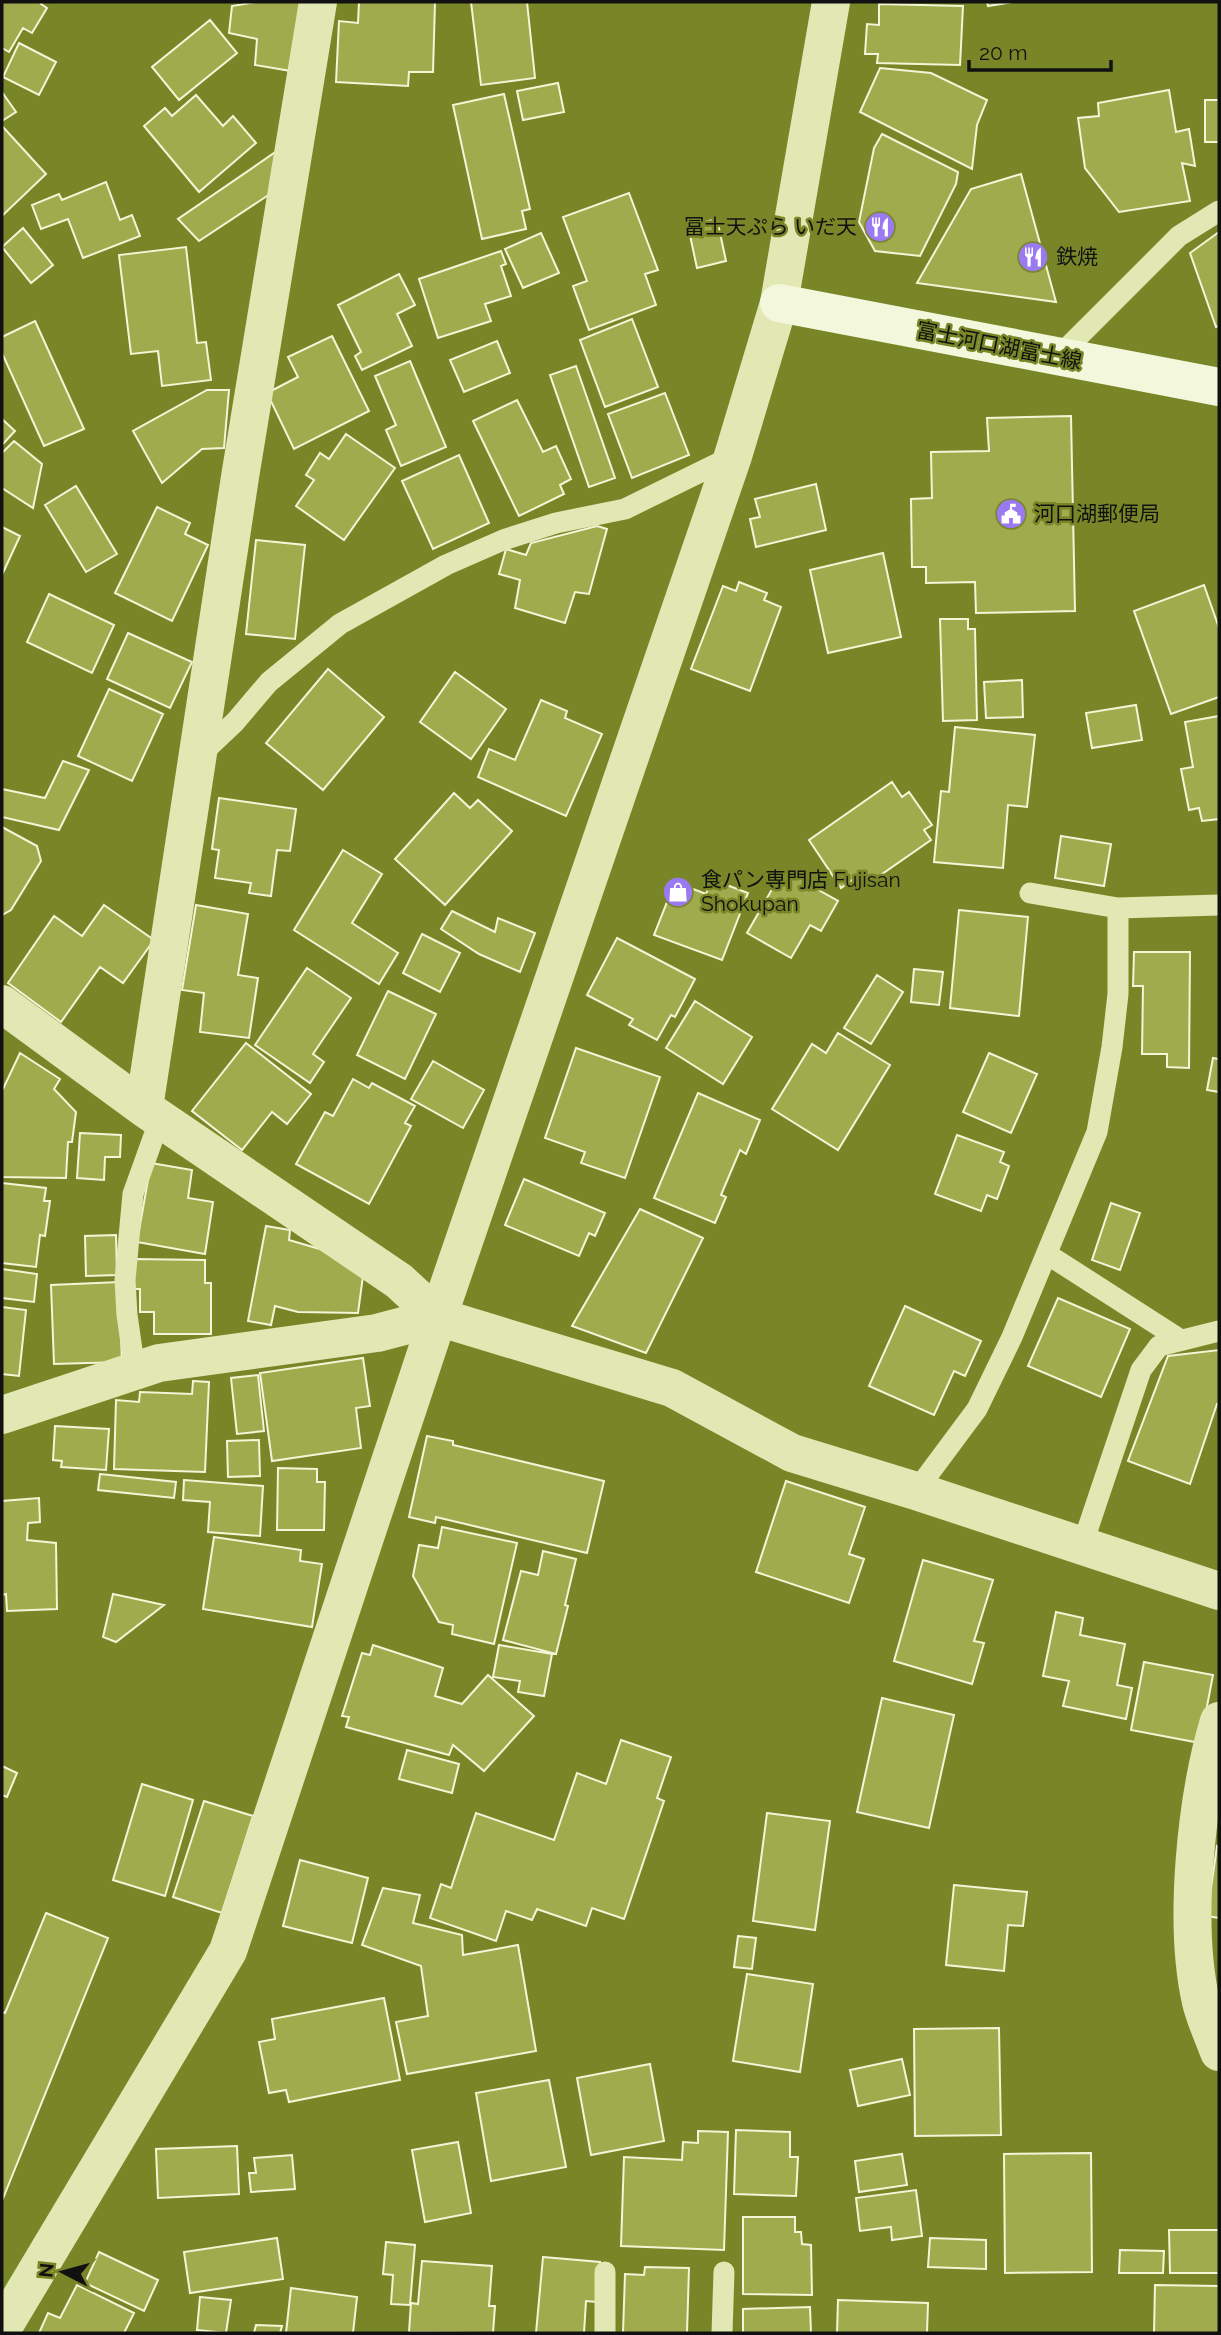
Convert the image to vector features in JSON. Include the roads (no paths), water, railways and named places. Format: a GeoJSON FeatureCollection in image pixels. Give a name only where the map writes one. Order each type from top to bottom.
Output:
{"type":"FeatureCollection","features":[{"type":"Feature","properties":{"kind":"main road","name":"富士河口湖富士線"},"geometry":{"type":"LineString","coordinates":[[779,303],[1219,387]]}},
{"type":"Feature","properties":{"kind":"street"},"geometry":{"type":"LineString","coordinates":[[152,1113],[198,757],[318,2]]}},
{"type":"Feature","properties":{"kind":"street"},"geometry":{"type":"LineString","coordinates":[[2,2329],[228,1951],[438,1317],[733,456],[779,303],[831,2]]}},
{"type":"Feature","properties":{"kind":"street"},"geometry":{"type":"LineString","coordinates":[[2,1004],[152,1113],[399,1281],[438,1317],[672,1388],[792,1453],[1219,1591]]}},
{"type":"Feature","properties":{"kind":"street"},"geometry":{"type":"LineString","coordinates":[[4,1420],[159,1363],[376,1333],[438,1317]]}},
{"type":"Feature","properties":{"kind":"street"},"geometry":{"type":"LineString","coordinates":[[1219,1721],[1203,1793],[1193,1903],[1194,1958],[1201,2003],[1219,2052]]}},
{"type":"Feature","properties":{"kind":"lane"},"geometry":{"type":"LineString","coordinates":[[1058,357],[1179,236],[1219,211]]}},
{"type":"Feature","properties":{"kind":"lane"},"geometry":{"type":"LineString","coordinates":[[198,757],[235,722],[278,674],[329,633],[446,565],[492,545],[556,523],[625,509],[733,456]]}},
{"type":"Feature","properties":{"kind":"lane"},"geometry":{"type":"LineString","coordinates":[[1030,893],[1118,908],[1219,905]]}},
{"type":"Feature","properties":{"kind":"lane"},"geometry":{"type":"LineString","coordinates":[[916,1491],[977,1409],[1012,1337],[1097,1132],[1118,994],[1118,908]]}},
{"type":"Feature","properties":{"kind":"lane"},"geometry":{"type":"LineString","coordinates":[[135,1371],[125,1280],[133,1194],[152,1113]]}},
{"type":"Feature","properties":{"kind":"lane"},"geometry":{"type":"LineString","coordinates":[[1047,1254],[1181,1340]]}},
{"type":"Feature","properties":{"kind":"lane"},"geometry":{"type":"LineString","coordinates":[[1082,1546],[1141,1370],[1160,1346],[1219,1331]]}},
{"type":"Feature","properties":{"kind":"lane"},"geometry":{"type":"LineString","coordinates":[[605,2272],[605,2333]]}},
{"type":"Feature","properties":{"kind":"lane"},"geometry":{"type":"LineString","coordinates":[[722,2333],[724,2272]]}},
{"type":"Feature","properties":{"kind":"place","name":"冨士天ぷら いだ天"},"geometry":{"type":"Point","coordinates":[880,227]}},
{"type":"Feature","properties":{"kind":"place","name":"鉄焼"},"geometry":{"type":"Point","coordinates":[1033,257]}},
{"type":"Feature","properties":{"kind":"place","name":"河口湖郵便局"},"geometry":{"type":"Point","coordinates":[1011,514]}},
{"type":"Feature","properties":{"kind":"place","name":"食パン専門店 Fujisan Shokupan"},"geometry":{"type":"Point","coordinates":[678,892]}}]}
